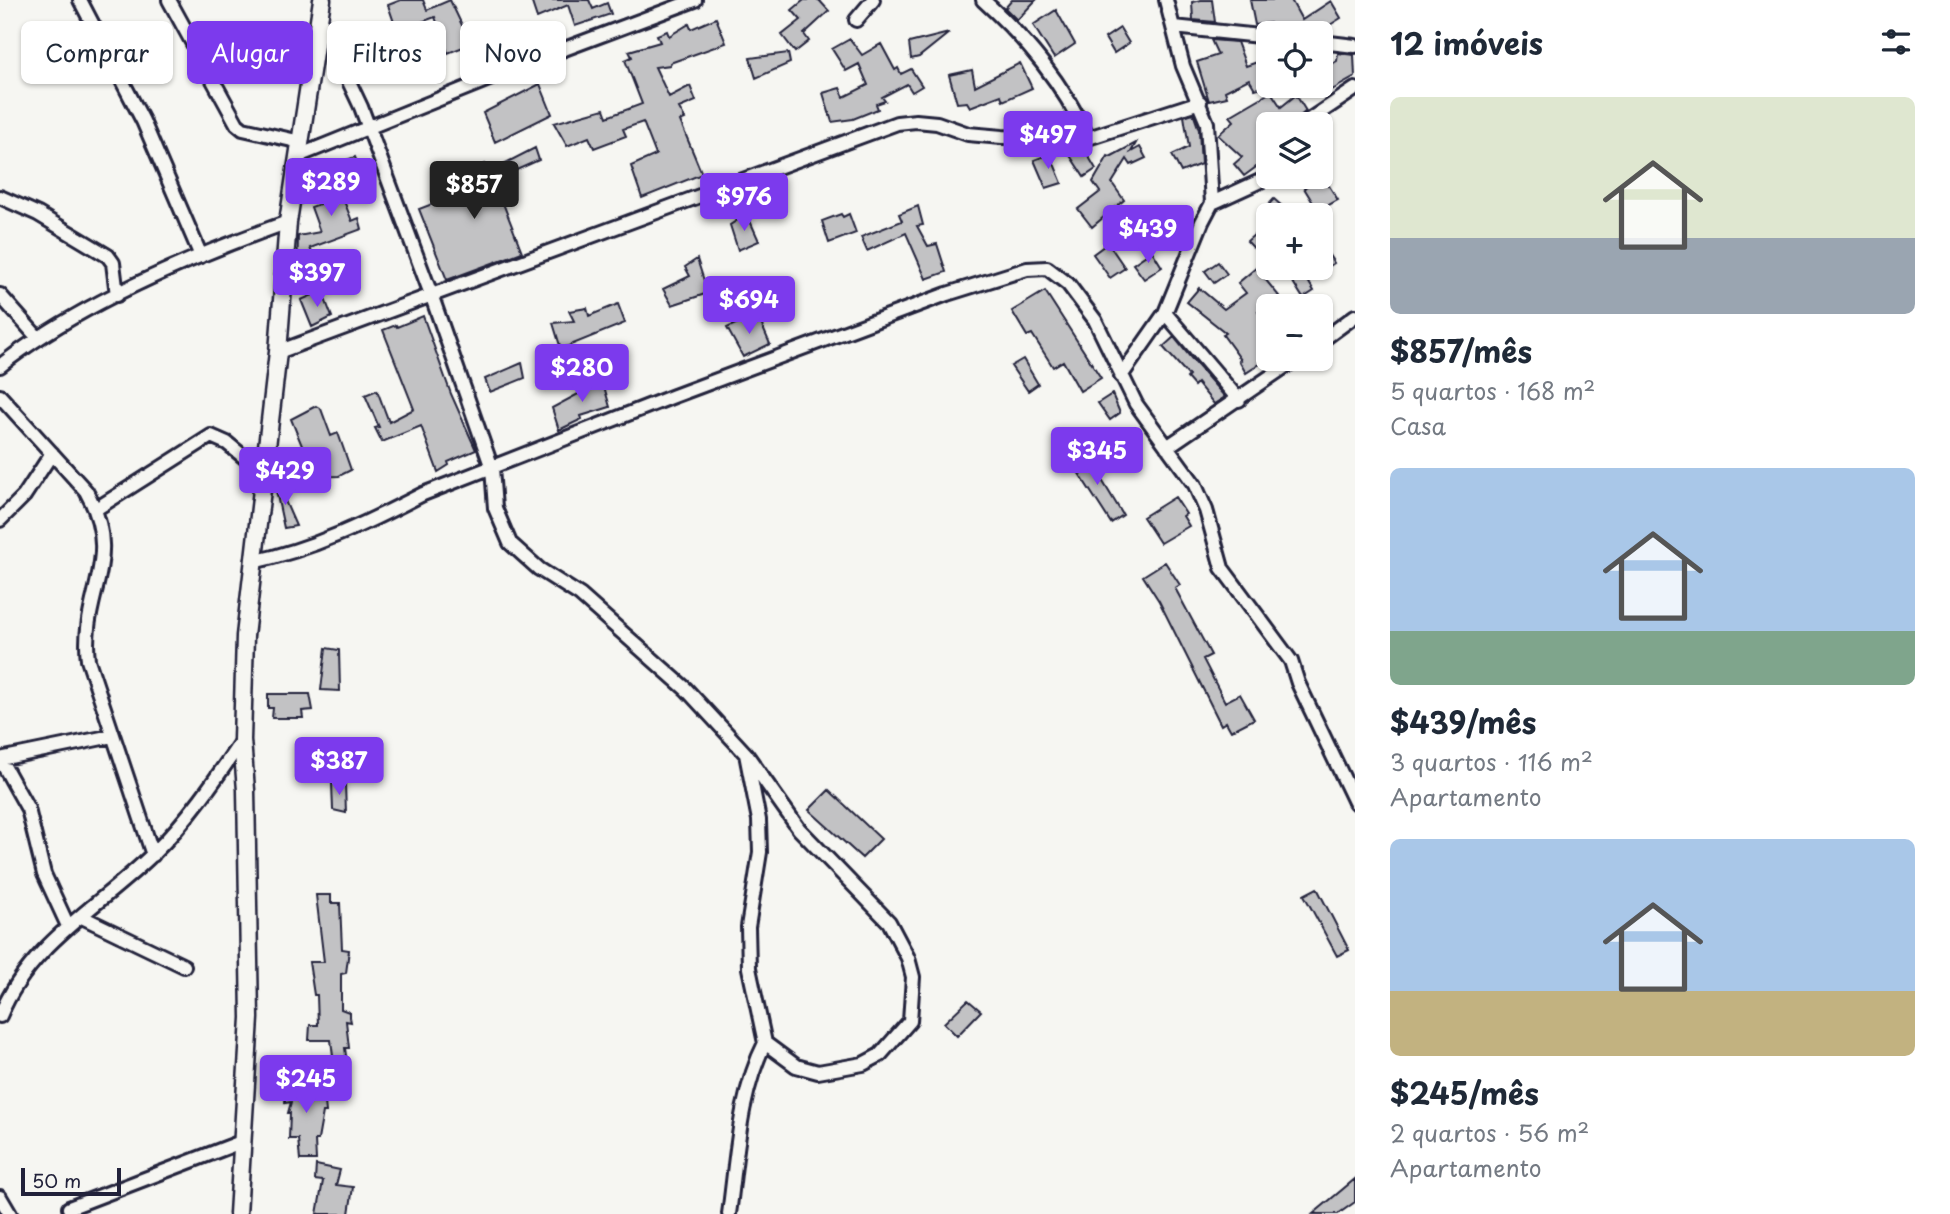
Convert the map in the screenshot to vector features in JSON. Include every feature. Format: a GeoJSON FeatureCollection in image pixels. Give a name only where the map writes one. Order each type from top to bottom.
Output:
{"type":"FeatureCollection","features":[{"type":"Feature","properties":{"kind":"street"},"geometry":{"type":"LineString","coordinates":[[80,0],[143,121],[201,256]]}},
{"type":"Feature","properties":{"kind":"street"},"geometry":{"type":"LineString","coordinates":[[170,0],[237,124],[243,129],[300,149],[368,127],[695,0]]}},
{"type":"Feature","properties":{"kind":"street"},"geometry":{"type":"LineString","coordinates":[[238,1214],[250,1018],[246,790],[242,740],[245,636],[278,352],[288,222],[322,0]]}},
{"type":"Feature","properties":{"kind":"street"},"geometry":{"type":"LineString","coordinates":[[856,20],[873,0]]}},
{"type":"Feature","properties":{"kind":"street"},"geometry":{"type":"LineString","coordinates":[[983,0],[1013,28],[1058,82],[1074,107],[1088,138]]}},
{"type":"Feature","properties":{"kind":"street"},"geometry":{"type":"LineString","coordinates":[[1121,376],[1165,313],[1212,203],[1207,123],[1183,66],[1166,0]]}},
{"type":"Feature","properties":{"kind":"street"},"geometry":{"type":"LineString","coordinates":[[319,18],[345,67],[432,297],[492,468],[495,508],[510,543],[539,569],[580,595],[686,689],[746,754],[799,830],[889,922],[908,958],[913,977],[910,1021],[880,1055],[863,1064],[818,1072],[796,1066],[765,1043]]}},
{"type":"Feature","properties":{"kind":"street"},"geometry":{"type":"LineString","coordinates":[[1174,27],[1256,36]]}},
{"type":"Feature","properties":{"kind":"street"},"geometry":{"type":"LineString","coordinates":[[1333,43],[1355,46]]}},
{"type":"Feature","properties":{"kind":"street"},"geometry":{"type":"LineString","coordinates":[[1321,112],[1355,89]]}},
{"type":"Feature","properties":{"kind":"street"},"geometry":{"type":"LineString","coordinates":[[278,352],[897,123],[937,123],[968,134],[1002,137],[1088,138],[1200,102]]}},
{"type":"Feature","properties":{"kind":"street"},"geometry":{"type":"LineString","coordinates":[[1212,203],[1256,183]]}},
{"type":"Feature","properties":{"kind":"street"},"geometry":{"type":"LineString","coordinates":[[0,197],[38,214],[108,256],[113,263],[117,295]]}},
{"type":"Feature","properties":{"kind":"street"},"geometry":{"type":"LineString","coordinates":[[0,366],[38,338],[117,295],[201,256],[288,222]]}},
{"type":"Feature","properties":{"kind":"street"},"geometry":{"type":"LineString","coordinates":[[252,562],[283,556],[378,517],[423,494],[800,348],[1027,269],[1047,268],[1068,284],[1096,320],[1121,376],[1144,417],[1202,499],[1222,568],[1291,661],[1298,683],[1355,802]]}},
{"type":"Feature","properties":{"kind":"street"},"geometry":{"type":"LineString","coordinates":[[0,295],[38,338]]}},
{"type":"Feature","properties":{"kind":"street"},"geometry":{"type":"LineString","coordinates":[[1165,313],[1239,400]]}},
{"type":"Feature","properties":{"kind":"street"},"geometry":{"type":"LineString","coordinates":[[1333,332],[1355,316]]}},
{"type":"Feature","properties":{"kind":"street"},"geometry":{"type":"LineString","coordinates":[[1167,447],[1279,371]]}},
{"type":"Feature","properties":{"kind":"street"},"geometry":{"type":"LineString","coordinates":[[0,396],[86,491],[96,509],[103,536],[102,563],[87,651],[112,736],[153,855]]}},
{"type":"Feature","properties":{"kind":"street"},"geometry":{"type":"LineString","coordinates":[[96,509],[211,436],[219,437],[262,472]]}},
{"type":"Feature","properties":{"kind":"street"},"geometry":{"type":"LineString","coordinates":[[0,520],[24,496],[51,453]]}},
{"type":"Feature","properties":{"kind":"street"},"geometry":{"type":"LineString","coordinates":[[68,926],[44,874],[28,810],[0,759],[112,736]]}},
{"type":"Feature","properties":{"kind":"street"},"geometry":{"type":"LineString","coordinates":[[0,1016],[20,978],[49,943],[153,855],[169,838],[242,740]]}},
{"type":"Feature","properties":{"kind":"street"},"geometry":{"type":"LineString","coordinates":[[729,1214],[743,1111],[756,1060],[765,1043],[749,968],[748,927],[760,852],[759,820],[746,754]]}},
{"type":"Feature","properties":{"kind":"street"},"geometry":{"type":"LineString","coordinates":[[82,916],[184,966]]}},
{"type":"Feature","properties":{"kind":"street"},"geometry":{"type":"LineString","coordinates":[[69,1208],[241,1142]]}},
{"type":"Feature","properties":{"kind":"street"},"geometry":{"type":"LineString","coordinates":[[0,1197],[10,1214]]}},
{"type":"Feature","properties":{"kind":"building"},"geometry":{"type":"Polygon","coordinates":[[[401,0],[423,0],[427,10],[450,0],[460,21],[460,48],[448,53],[446,21],[436,21],[435,17],[424,21],[394,21],[388,5],[401,0]]]}},
{"type":"Feature","properties":{"kind":"building"},"geometry":{"type":"Polygon","coordinates":[[[531,0],[589,0],[593,9],[607,3],[611,14],[575,26],[568,5],[537,18],[531,0]]]}},
{"type":"Feature","properties":{"kind":"building"},"geometry":{"type":"Polygon","coordinates":[[[804,0],[819,0],[829,11],[804,34],[809,41],[795,52],[782,35],[801,20],[792,10],[804,0]]]}},
{"type":"Feature","properties":{"kind":"building"},"geometry":{"type":"Polygon","coordinates":[[[1012,0],[1036,0],[1017,20],[1005,8],[1012,0]]]}},
{"type":"Feature","properties":{"kind":"building"},"geometry":{"type":"Polygon","coordinates":[[[1212,0],[1215,22],[1193,20],[1192,2],[1212,0]]]}},
{"type":"Feature","properties":{"kind":"building"},"geometry":{"type":"Polygon","coordinates":[[[1250,0],[1291,0],[1302,20],[1331,1],[1341,18],[1333,23],[1256,21],[1255,25],[1250,0]]]}},
{"type":"Feature","properties":{"kind":"building"},"geometry":{"type":"Polygon","coordinates":[[[1056,10],[1075,44],[1054,58],[1033,25],[1056,10]]]}},
{"type":"Feature","properties":{"kind":"building"},"geometry":{"type":"Polygon","coordinates":[[[716,18],[726,43],[670,65],[655,67],[669,97],[690,86],[696,101],[679,108],[685,119],[680,121],[702,174],[642,198],[631,166],[656,155],[643,122],[623,129],[626,136],[594,148],[589,137],[567,146],[554,123],[604,109],[607,117],[642,104],[625,60],[632,57],[629,51],[660,42],[657,35],[667,31],[669,36],[689,24],[691,29],[716,18]]]}},
{"type":"Feature","properties":{"kind":"building"},"geometry":{"type":"Polygon","coordinates":[[[1120,28],[1129,43],[1114,53],[1105,38],[1120,28]]]}},
{"type":"Feature","properties":{"kind":"building"},"geometry":{"type":"Polygon","coordinates":[[[949,33],[919,57],[911,59],[909,43],[949,33]]]}},
{"type":"Feature","properties":{"kind":"building"},"geometry":{"type":"Polygon","coordinates":[[[850,39],[862,55],[881,44],[895,70],[898,68],[901,74],[911,69],[922,86],[912,92],[907,84],[882,97],[885,101],[876,104],[878,109],[853,119],[832,122],[823,93],[840,88],[844,97],[868,85],[859,64],[846,71],[832,49],[850,39]]]}},
{"type":"Feature","properties":{"kind":"building"},"geometry":{"type":"Polygon","coordinates":[[[1211,40],[1237,42],[1246,66],[1256,63],[1256,89],[1249,79],[1225,91],[1227,97],[1209,101],[1197,62],[1218,55],[1211,40]]]}},
{"type":"Feature","properties":{"kind":"building"},"geometry":{"type":"Polygon","coordinates":[[[788,53],[790,63],[756,78],[750,58],[788,53]]]}},
{"type":"Feature","properties":{"kind":"building"},"geometry":{"type":"Polygon","coordinates":[[[1338,53],[1354,55],[1355,77],[1333,89],[1333,63],[1337,61],[1338,53]]]}},
{"type":"Feature","properties":{"kind":"building"},"geometry":{"type":"Polygon","coordinates":[[[1020,63],[1032,88],[1003,101],[1001,95],[970,107],[967,102],[957,103],[949,75],[972,70],[975,86],[1020,63]]]}},
{"type":"Feature","properties":{"kind":"building"},"geometry":{"type":"Polygon","coordinates":[[[540,84],[552,114],[495,142],[483,113],[540,84]]]}},
{"type":"Feature","properties":{"kind":"building"},"geometry":{"type":"Polygon","coordinates":[[[1261,98],[1275,98],[1281,107],[1292,98],[1298,98],[1306,111],[1256,112],[1256,167],[1244,176],[1234,164],[1242,157],[1218,135],[1234,121],[1230,116],[1261,98]]]}},
{"type":"Feature","properties":{"kind":"building"},"geometry":{"type":"Polygon","coordinates":[[[1193,113],[1199,130],[1201,164],[1181,172],[1172,155],[1189,147],[1184,116],[1193,113]]]}},
{"type":"Feature","properties":{"kind":"building"},"geometry":{"type":"Polygon","coordinates":[[[1136,143],[1131,152],[1140,147],[1146,158],[1131,165],[1127,159],[1112,183],[1124,200],[1092,227],[1078,209],[1100,192],[1093,182],[1108,156],[1136,143]]]}},
{"type":"Feature","properties":{"kind":"building"},"geometry":{"type":"Polygon","coordinates":[[[1083,147],[1096,169],[1084,177],[1069,154],[1083,147]]]}},
{"type":"Feature","properties":{"kind":"building"},"geometry":{"type":"Polygon","coordinates":[[[535,148],[539,160],[494,180],[522,252],[447,280],[419,209],[464,192],[457,177],[485,164],[488,172],[535,148]]]}},
{"type":"Feature","properties":{"kind":"building"},"geometry":{"type":"Polygon","coordinates":[[[1050,154],[1062,183],[1046,188],[1034,160],[1050,154]]]}},
{"type":"Feature","properties":{"kind":"building"},"geometry":{"type":"Polygon","coordinates":[[[355,157],[367,188],[344,201],[352,221],[359,218],[362,229],[310,248],[325,282],[313,288],[309,277],[297,278],[298,236],[320,232],[311,207],[336,198],[326,174],[331,171],[329,166],[355,157]]]}},
{"type":"Feature","properties":{"kind":"building"},"geometry":{"type":"Polygon","coordinates":[[[1305,189],[1331,189],[1338,200],[1333,203],[1313,203],[1305,189]]]}},
{"type":"Feature","properties":{"kind":"building"},"geometry":{"type":"Polygon","coordinates":[[[918,206],[923,225],[917,226],[928,246],[937,244],[946,272],[926,279],[906,233],[867,251],[861,237],[902,221],[899,214],[918,206]]]}},
{"type":"Feature","properties":{"kind":"building"},"geometry":{"type":"Polygon","coordinates":[[[747,214],[759,241],[738,250],[730,225],[747,214]]]}},
{"type":"Feature","properties":{"kind":"building"},"geometry":{"type":"Polygon","coordinates":[[[841,214],[843,217],[849,214],[856,233],[829,243],[822,221],[841,214]]]}},
{"type":"Feature","properties":{"kind":"building"},"geometry":{"type":"Polygon","coordinates":[[[1256,233],[1256,251],[1247,241],[1256,233]]]}},
{"type":"Feature","properties":{"kind":"building"},"geometry":{"type":"Polygon","coordinates":[[[1108,243],[1125,268],[1110,278],[1093,254],[1108,243]]]}},
{"type":"Feature","properties":{"kind":"building"},"geometry":{"type":"Polygon","coordinates":[[[1152,251],[1162,267],[1144,279],[1133,264],[1152,251]]]}},
{"type":"Feature","properties":{"kind":"building"},"geometry":{"type":"Polygon","coordinates":[[[697,259],[708,293],[672,305],[663,289],[690,276],[685,267],[697,259]]]}},
{"type":"Feature","properties":{"kind":"building"},"geometry":{"type":"Polygon","coordinates":[[[1218,262],[1227,274],[1214,283],[1205,271],[1218,262]]]}},
{"type":"Feature","properties":{"kind":"building"},"geometry":{"type":"Polygon","coordinates":[[[1256,268],[1256,280],[1266,280],[1277,294],[1256,294],[1256,366],[1246,373],[1239,361],[1241,360],[1223,335],[1226,333],[1187,302],[1199,288],[1224,309],[1246,293],[1238,283],[1256,268]]]}},
{"type":"Feature","properties":{"kind":"building"},"geometry":{"type":"Polygon","coordinates":[[[1292,280],[1309,280],[1314,291],[1300,294],[1292,280]]]}},
{"type":"Feature","properties":{"kind":"building"},"geometry":{"type":"Polygon","coordinates":[[[322,291],[332,317],[312,327],[301,300],[322,291]]]}},
{"type":"Feature","properties":{"kind":"building"},"geometry":{"type":"Polygon","coordinates":[[[761,291],[774,321],[768,324],[752,298],[761,291]]]}},
{"type":"Feature","properties":{"kind":"building"},"geometry":{"type":"Polygon","coordinates":[[[1045,291],[1101,378],[1080,391],[1063,361],[1053,367],[1032,334],[1027,336],[1012,311],[1045,291]]]}},
{"type":"Feature","properties":{"kind":"building"},"geometry":{"type":"Polygon","coordinates":[[[618,304],[625,323],[561,349],[553,323],[574,321],[569,311],[587,308],[589,316],[618,304]]]}},
{"type":"Feature","properties":{"kind":"building"},"geometry":{"type":"Polygon","coordinates":[[[757,314],[770,344],[743,357],[727,328],[757,314]]]}},
{"type":"Feature","properties":{"kind":"building"},"geometry":{"type":"Polygon","coordinates":[[[423,316],[451,394],[476,450],[448,462],[449,465],[438,472],[421,426],[382,442],[375,428],[379,427],[365,395],[377,390],[389,422],[414,409],[383,330],[423,316]]]}},
{"type":"Feature","properties":{"kind":"building"},"geometry":{"type":"Polygon","coordinates":[[[1174,337],[1225,397],[1214,404],[1197,383],[1194,386],[1187,378],[1189,376],[1163,347],[1174,337]]]}},
{"type":"Feature","properties":{"kind":"building"},"geometry":{"type":"Polygon","coordinates":[[[1023,359],[1038,384],[1028,391],[1011,366],[1023,359]]]}},
{"type":"Feature","properties":{"kind":"building"},"geometry":{"type":"Polygon","coordinates":[[[522,363],[525,378],[490,392],[485,379],[522,363]]]}},
{"type":"Feature","properties":{"kind":"building"},"geometry":{"type":"Polygon","coordinates":[[[601,376],[610,407],[581,416],[582,419],[559,430],[552,408],[582,392],[580,387],[601,376]]]}},
{"type":"Feature","properties":{"kind":"building"},"geometry":{"type":"Polygon","coordinates":[[[1112,394],[1120,413],[1110,420],[1098,403],[1112,394]]]}},
{"type":"Feature","properties":{"kind":"building"},"geometry":{"type":"Polygon","coordinates":[[[316,406],[321,409],[331,436],[338,433],[351,470],[339,476],[309,477],[300,450],[303,448],[291,419],[316,406]]]}},
{"type":"Feature","properties":{"kind":"building"},"geometry":{"type":"Polygon","coordinates":[[[1085,452],[1123,515],[1111,523],[1071,461],[1085,452]]]}},
{"type":"Feature","properties":{"kind":"building"},"geometry":{"type":"Polygon","coordinates":[[[275,486],[289,487],[285,501],[296,526],[284,528],[275,486]]]}},
{"type":"Feature","properties":{"kind":"building"},"geometry":{"type":"Polygon","coordinates":[[[1175,497],[1186,514],[1183,516],[1189,526],[1160,543],[1143,517],[1175,497]]]}},
{"type":"Feature","properties":{"kind":"building"},"geometry":{"type":"Polygon","coordinates":[[[1165,562],[1180,585],[1175,588],[1211,655],[1203,659],[1225,702],[1240,694],[1254,719],[1231,731],[1226,722],[1221,725],[1159,601],[1143,576],[1165,562]]]}},
{"type":"Feature","properties":{"kind":"building"},"geometry":{"type":"Polygon","coordinates":[[[326,648],[339,650],[340,691],[321,690],[326,648]]]}},
{"type":"Feature","properties":{"kind":"building"},"geometry":{"type":"Polygon","coordinates":[[[268,694],[310,694],[313,710],[302,711],[303,718],[272,718],[273,708],[268,708],[268,694]]]}},
{"type":"Feature","properties":{"kind":"building"},"geometry":{"type":"Polygon","coordinates":[[[332,783],[345,784],[346,813],[333,810],[332,783]]]}},
{"type":"Feature","properties":{"kind":"building"},"geometry":{"type":"Polygon","coordinates":[[[829,790],[881,839],[862,858],[809,810],[829,790]]]}},
{"type":"Feature","properties":{"kind":"building"},"geometry":{"type":"Polygon","coordinates":[[[1317,888],[1349,950],[1337,956],[1304,895],[1317,888]]]}},
{"type":"Feature","properties":{"kind":"building"},"geometry":{"type":"Polygon","coordinates":[[[316,895],[331,895],[331,903],[340,903],[342,949],[349,950],[346,973],[341,974],[341,1009],[349,1012],[351,1022],[346,1021],[348,1071],[335,1072],[331,1040],[309,1040],[310,1025],[318,1025],[317,995],[314,995],[309,962],[324,962],[316,895]]]}},
{"type":"Feature","properties":{"kind":"building"},"geometry":{"type":"Polygon","coordinates":[[[968,1000],[981,1011],[957,1036],[944,1023],[968,1000]]]}},
{"type":"Feature","properties":{"kind":"building"},"geometry":{"type":"Polygon","coordinates":[[[286,1081],[323,1083],[326,1112],[323,1112],[318,1140],[315,1140],[316,1160],[300,1160],[298,1139],[289,1139],[288,1113],[291,1102],[285,1103],[286,1081]]]}},
{"type":"Feature","properties":{"kind":"building"},"geometry":{"type":"Polygon","coordinates":[[[316,1165],[340,1170],[336,1185],[353,1187],[349,1214],[317,1214],[323,1181],[315,1180],[316,1165]]]}},
{"type":"Feature","properties":{"kind":"building"},"geometry":{"type":"Polygon","coordinates":[[[1355,1179],[1355,1202],[1338,1214],[1313,1214],[1355,1179]]]}}]}
